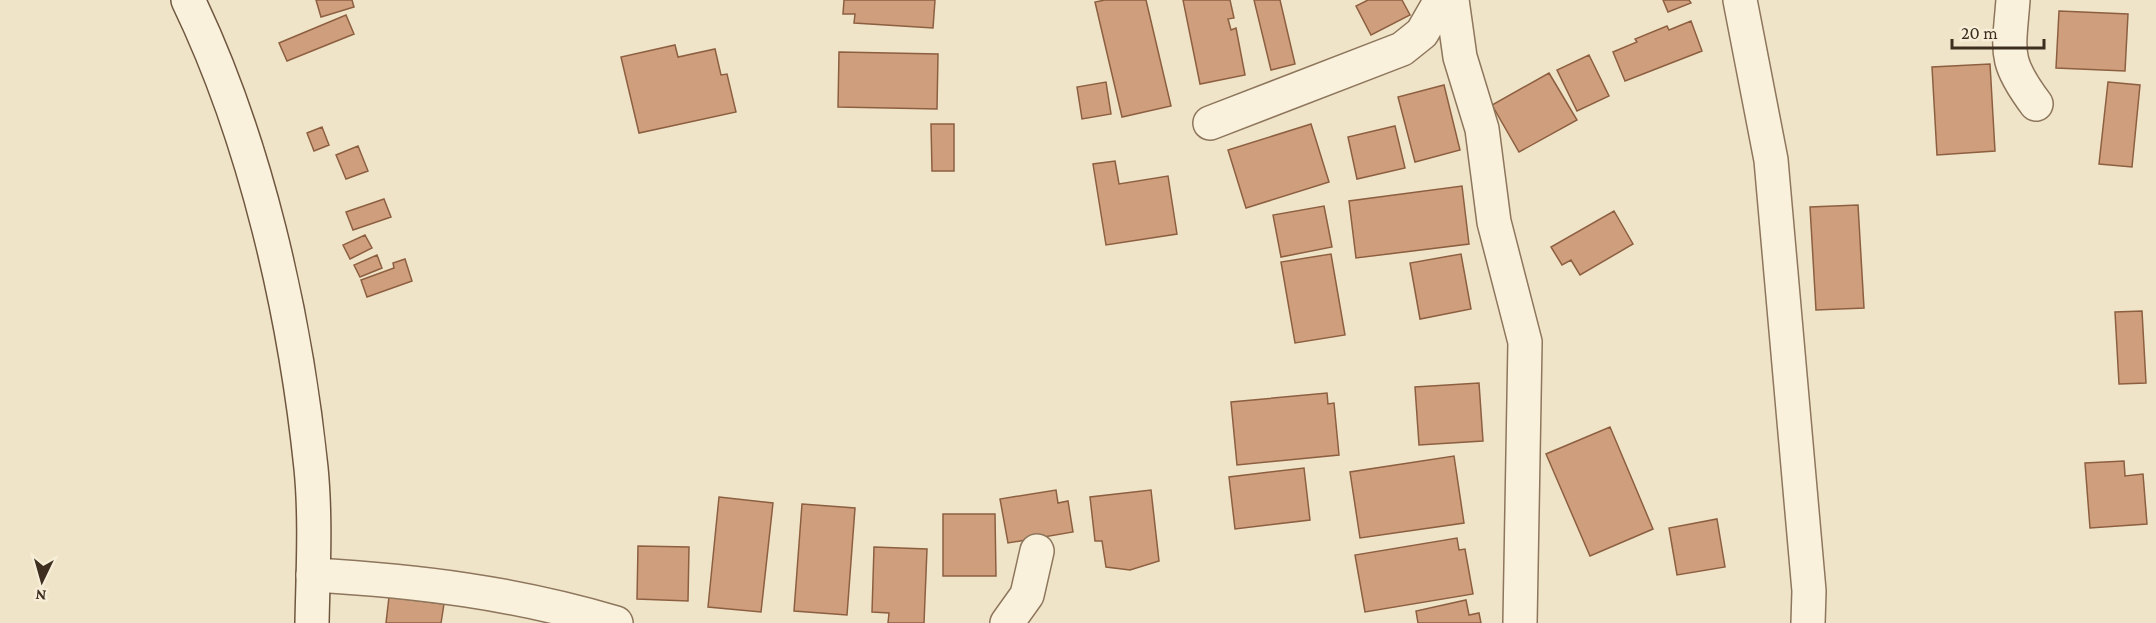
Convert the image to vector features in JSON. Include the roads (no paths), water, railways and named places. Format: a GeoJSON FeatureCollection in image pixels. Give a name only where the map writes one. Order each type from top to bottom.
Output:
{"type":"FeatureCollection","features":[{"type":"Feature","properties":{"kind":"street"},"geometry":{"type":"LineString","coordinates":[[188,0],[204,33],[250,162],[291,328],[311,470],[312,623]]}},
{"type":"Feature","properties":{"kind":"street"},"geometry":{"type":"LineString","coordinates":[[1210,123],[1402,49],[1422,33],[1441,0]]}},
{"type":"Feature","properties":{"kind":"street"},"geometry":{"type":"LineString","coordinates":[[1452,0],[1460,57],[1482,129],[1494,222],[1525,342],[1520,623]]}},
{"type":"Feature","properties":{"kind":"street"},"geometry":{"type":"LineString","coordinates":[[1740,0],[1771,160],[1809,591],[1808,623]]}},
{"type":"Feature","properties":{"kind":"street"},"geometry":{"type":"LineString","coordinates":[[2013,0],[2010,59],[2016,76],[2036,104]]}},
{"type":"Feature","properties":{"kind":"street"},"geometry":{"type":"LineString","coordinates":[[1007,623],[1028,595],[1037,551]]}},
{"type":"Feature","properties":{"kind":"street"},"geometry":{"type":"LineString","coordinates":[[313,575],[383,579],[496,593],[616,623]]}}]}
